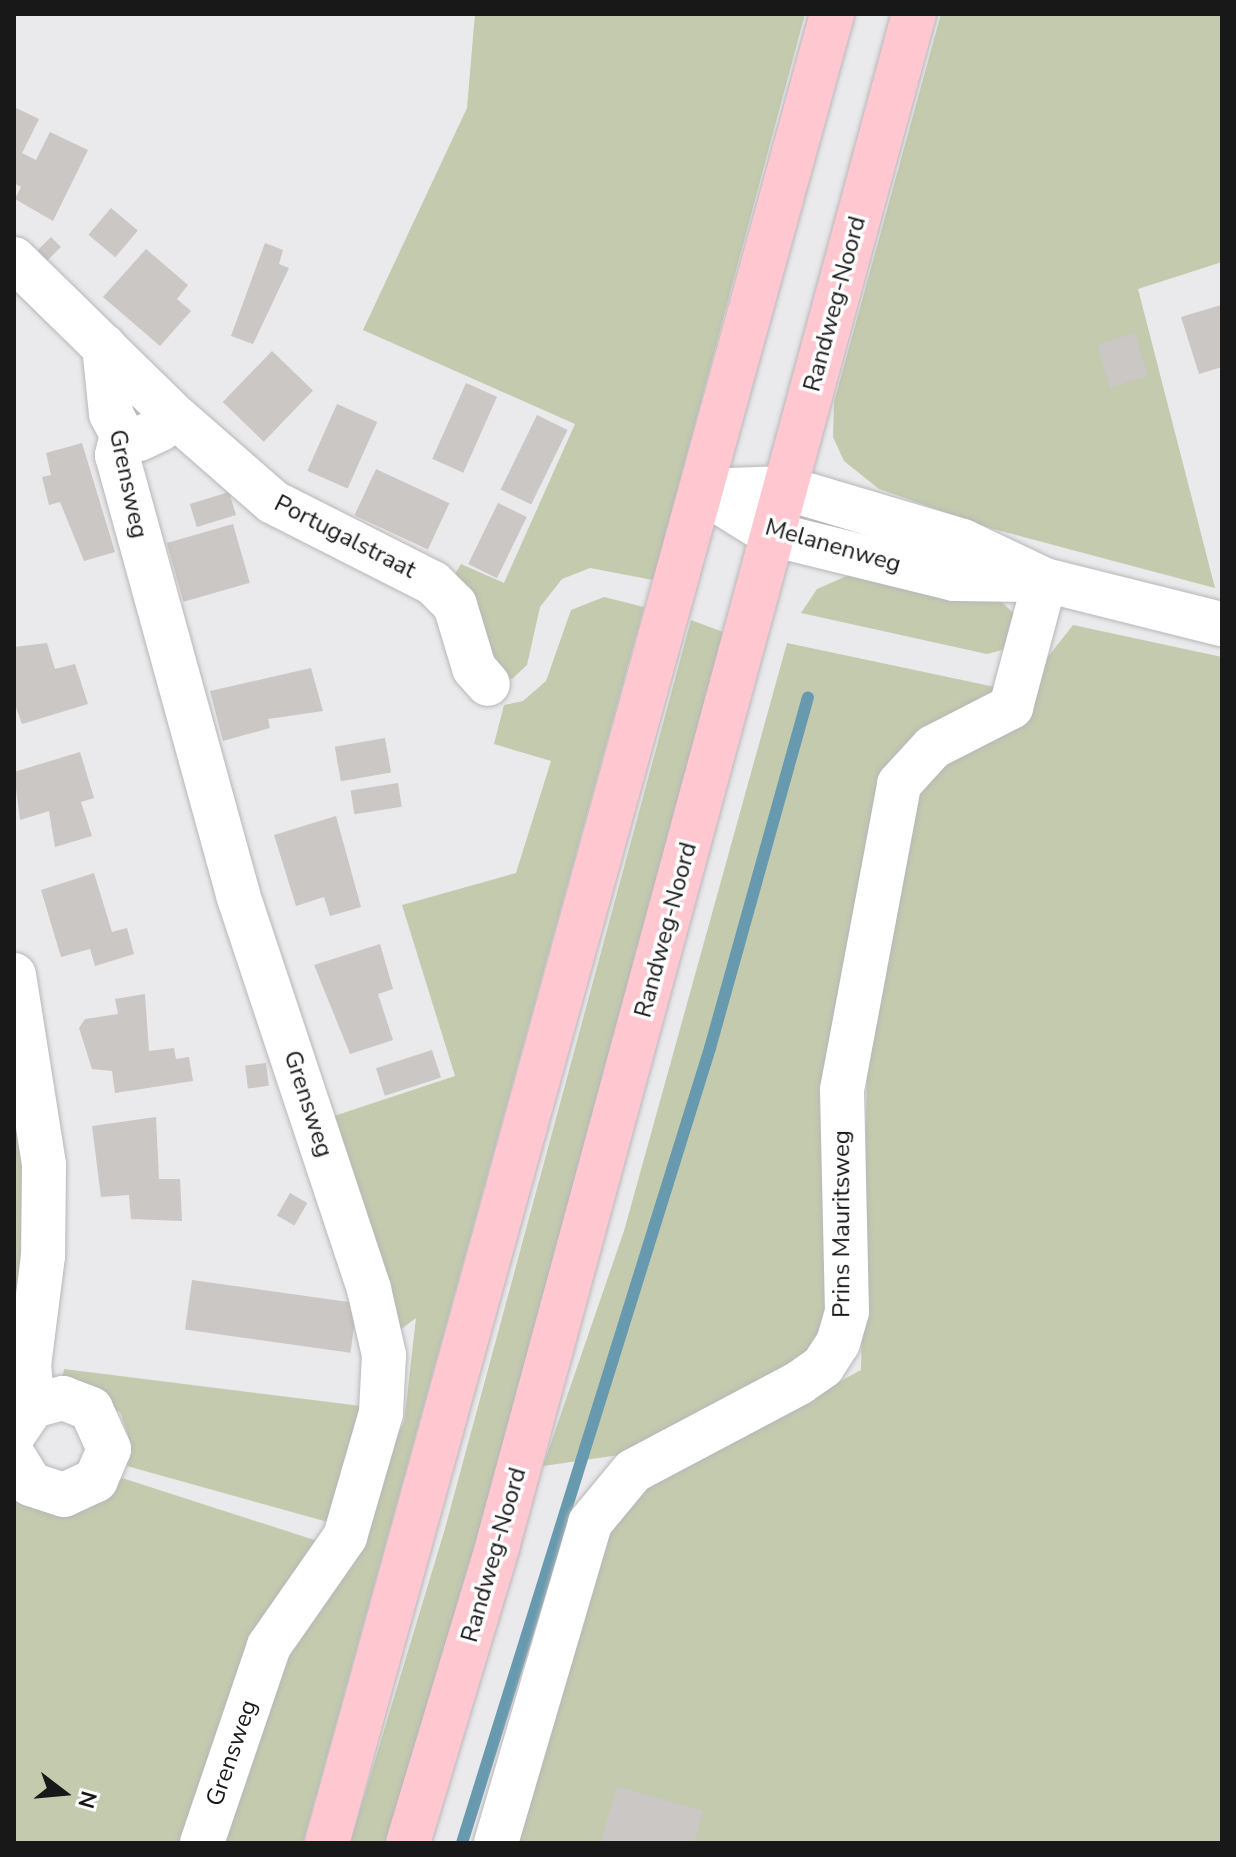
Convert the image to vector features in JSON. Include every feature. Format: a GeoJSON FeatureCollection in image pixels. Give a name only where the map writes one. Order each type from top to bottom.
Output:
{"type":"FeatureCollection","features":[{"type":"Feature","properties":{"kind":"main road"},"geometry":{"type":"LineString","coordinates":[[327,1843],[832,14]]}},
{"type":"Feature","properties":{"kind":"main road","name":"Randweg-Noord"},"geometry":{"type":"LineString","coordinates":[[408,1843],[498,1544],[914,14]]}},
{"type":"Feature","properties":{"kind":"street","name":"Portugalstraat"},"geometry":{"type":"LineString","coordinates":[[14,259],[169,411],[273,502],[446,592],[474,668],[488,684]]}},
{"type":"Feature","properties":{"kind":"street","name":"Grensweg"},"geometry":{"type":"LineString","coordinates":[[104,346],[111,414],[122,435],[117,455],[238,895],[369,1289],[384,1355],[381,1413],[345,1537],[269,1646],[202,1843]]}},
{"type":"Feature","properties":{"kind":"street"},"geometry":{"type":"LineString","coordinates":[[122,435],[139,439],[160,429],[169,411]]}},
{"type":"Feature","properties":{"kind":"street","name":"Melanenweg"},"geometry":{"type":"LineString","coordinates":[[702,491],[785,488],[963,541],[1045,580],[1222,624]]}},
{"type":"Feature","properties":{"kind":"street","name":"Melanenweg"},"geometry":{"type":"LineString","coordinates":[[702,491],[771,534],[954,579],[1045,580]]}},
{"type":"Feature","properties":{"kind":"street","name":"Prins Mauritsweg"},"geometry":{"type":"LineString","coordinates":[[496,1843],[590,1523],[633,1471],[799,1383],[823,1366],[838,1343],[847,1311],[842,1090],[899,784],[933,747],[1011,707],[1025,674],[1045,580]]}},
{"type":"Feature","properties":{"kind":"street"},"geometry":{"type":"LineString","coordinates":[[14,975],[44,1165],[43,1256],[24,1420]]}},
{"type":"Feature","properties":{"kind":"street"},"geometry":{"type":"LineString","coordinates":[[14,1457],[31,1484],[64,1495],[96,1480],[105,1465],[107,1434],[91,1409],[63,1398],[24,1420]]}},
{"type":"Feature","properties":{"kind":"green space"},"geometry":{"type":"Polygon","coordinates":[[[475,14],[805,14],[653,580],[590,568],[562,579],[540,607],[527,665],[512,679],[495,677],[449,584],[461,564],[504,583],[575,424],[363,330],[467,108],[475,14]]]}},
{"type":"Feature","properties":{"kind":"green space"},"geometry":{"type":"Polygon","coordinates":[[[941,14],[1222,14],[1222,262],[1138,289],[1215,588],[990,528],[879,489],[844,461],[833,437],[834,402],[941,14]]]}},
{"type":"Feature","properties":{"kind":"green space"},"geometry":{"type":"Polygon","coordinates":[[[849,575],[1001,601],[1014,614],[1006,649],[987,654],[801,613],[817,589],[849,575]]]}},
{"type":"Feature","properties":{"kind":"green space"},"geometry":{"type":"Polygon","coordinates":[[[604,597],[644,607],[303,1843],[214,1843],[266,1682],[404,1422],[416,1318],[400,1330],[331,1117],[455,1076],[402,905],[516,873],[551,761],[494,744],[504,705],[523,701],[546,681],[571,610],[604,597]]]}},
{"type":"Feature","properties":{"kind":"green space"},"geometry":{"type":"Polygon","coordinates":[[[691,620],[723,632],[476,1541],[386,1843],[350,1843],[444,1532],[691,620]]]}},
{"type":"Feature","properties":{"kind":"green space"},"geometry":{"type":"Polygon","coordinates":[[[1073,625],[1222,657],[1222,1843],[508,1843],[604,1538],[649,1484],[861,1370],[868,1025],[904,811],[926,772],[1027,709],[1047,658],[1073,625]]]}},
{"type":"Feature","properties":{"kind":"green space"},"geometry":{"type":"Polygon","coordinates":[[[787,643],[995,687],[993,696],[903,753],[826,1328],[797,1364],[633,1453],[543,1466],[624,1231],[787,643]]]}},
{"type":"Feature","properties":{"kind":"green space"},"geometry":{"type":"Polygon","coordinates":[[[14,1045],[29,1178],[14,1349],[14,1045]]]}},
{"type":"Feature","properties":{"kind":"green space"},"geometry":{"type":"Polygon","coordinates":[[[64,1369],[369,1407],[335,1524],[127,1466],[128,1435],[120,1412],[62,1381],[64,1369]]]}},
{"type":"Feature","properties":{"kind":"green space"},"geometry":{"type":"Polygon","coordinates":[[[122,1478],[327,1544],[188,1843],[14,1843],[14,1490],[101,1501],[122,1478]]]}},
{"type":"Feature","properties":{"kind":"building"},"geometry":{"type":"Polygon","coordinates":[[[14,107],[39,119],[22,153],[36,160],[50,132],[88,150],[53,221],[15,199],[21,187],[14,183],[14,107]]]}},
{"type":"Feature","properties":{"kind":"building"},"geometry":{"type":"Polygon","coordinates":[[[111,208],[138,230],[115,257],[89,235],[111,208]]]}},
{"type":"Feature","properties":{"kind":"building"},"geometry":{"type":"Polygon","coordinates":[[[51,237],[61,247],[46,262],[36,252],[51,237]]]}},
{"type":"Feature","properties":{"kind":"building"},"geometry":{"type":"Polygon","coordinates":[[[265,243],[283,250],[279,264],[289,268],[253,344],[231,336],[265,243]]]}},
{"type":"Feature","properties":{"kind":"building"},"geometry":{"type":"Polygon","coordinates":[[[146,249],[188,285],[177,299],[191,311],[160,346],[103,297],[146,249]]]}},
{"type":"Feature","properties":{"kind":"building"},"geometry":{"type":"Polygon","coordinates":[[[1221,305],[1222,367],[1199,374],[1181,317],[1221,305]]]}},
{"type":"Feature","properties":{"kind":"building"},"geometry":{"type":"Polygon","coordinates":[[[1135,333],[1148,376],[1110,388],[1097,345],[1135,333]]]}},
{"type":"Feature","properties":{"kind":"building"},"geometry":{"type":"Polygon","coordinates":[[[272,351],[313,391],[264,442],[223,402],[272,351]]]}},
{"type":"Feature","properties":{"kind":"building"},"geometry":{"type":"Polygon","coordinates":[[[466,383],[497,397],[463,473],[432,459],[466,383]]]}},
{"type":"Feature","properties":{"kind":"building"},"geometry":{"type":"Polygon","coordinates":[[[337,404],[377,422],[348,489],[307,471],[337,404]]]}},
{"type":"Feature","properties":{"kind":"building"},"geometry":{"type":"Polygon","coordinates":[[[537,415],[568,430],[531,505],[501,490],[537,415]]]}},
{"type":"Feature","properties":{"kind":"building"},"geometry":{"type":"Polygon","coordinates":[[[82,443],[115,552],[84,561],[60,502],[49,505],[42,477],[51,475],[46,453],[82,443]]]}},
{"type":"Feature","properties":{"kind":"building"},"geometry":{"type":"Polygon","coordinates":[[[376,469],[449,503],[428,549],[354,515],[376,469]]]}},
{"type":"Feature","properties":{"kind":"building"},"geometry":{"type":"Polygon","coordinates":[[[229,492],[236,515],[197,527],[190,504],[229,492]]]}},
{"type":"Feature","properties":{"kind":"building"},"geometry":{"type":"Polygon","coordinates":[[[498,503],[527,517],[497,578],[468,564],[498,503]]]}},
{"type":"Feature","properties":{"kind":"building"},"geometry":{"type":"Polygon","coordinates":[[[233,524],[250,583],[183,602],[167,543],[233,524]]]}},
{"type":"Feature","properties":{"kind":"building"},"geometry":{"type":"Polygon","coordinates":[[[47,643],[55,669],[75,664],[88,704],[22,724],[14,702],[14,647],[47,643]]]}},
{"type":"Feature","properties":{"kind":"building"},"geometry":{"type":"Polygon","coordinates":[[[311,668],[323,711],[268,719],[270,728],[223,741],[210,691],[311,668]]]}},
{"type":"Feature","properties":{"kind":"building"},"geometry":{"type":"Polygon","coordinates":[[[385,738],[391,772],[341,781],[335,747],[385,738]]]}},
{"type":"Feature","properties":{"kind":"building"},"geometry":{"type":"Polygon","coordinates":[[[80,752],[94,798],[81,802],[92,836],[55,847],[49,811],[20,820],[14,772],[80,752]]]}},
{"type":"Feature","properties":{"kind":"building"},"geometry":{"type":"Polygon","coordinates":[[[398,783],[402,807],[354,814],[351,791],[398,783]]]}},
{"type":"Feature","properties":{"kind":"building"},"geometry":{"type":"Polygon","coordinates":[[[336,816],[361,907],[330,916],[324,897],[296,906],[274,835],[336,816]]]}},
{"type":"Feature","properties":{"kind":"building"},"geometry":{"type":"Polygon","coordinates":[[[94,873],[112,932],[127,928],[134,954],[95,966],[90,949],[61,957],[41,890],[94,873]]]}},
{"type":"Feature","properties":{"kind":"building"},"geometry":{"type":"Polygon","coordinates":[[[380,944],[393,989],[378,994],[393,1040],[350,1054],[314,965],[380,944]]]}},
{"type":"Feature","properties":{"kind":"building"},"geometry":{"type":"Polygon","coordinates":[[[145,994],[149,1051],[174,1048],[176,1059],[189,1057],[193,1081],[115,1093],[112,1071],[92,1069],[79,1028],[85,1019],[118,1014],[115,999],[145,994]]]}},
{"type":"Feature","properties":{"kind":"building"},"geometry":{"type":"Polygon","coordinates":[[[432,1050],[441,1078],[385,1096],[376,1068],[432,1050]]]}},
{"type":"Feature","properties":{"kind":"building"},"geometry":{"type":"Polygon","coordinates":[[[266,1063],[269,1086],[248,1088],[245,1066],[266,1063]]]}},
{"type":"Feature","properties":{"kind":"building"},"geometry":{"type":"Polygon","coordinates":[[[156,1117],[159,1179],[180,1179],[182,1221],[131,1219],[129,1195],[101,1197],[92,1126],[156,1117]]]}},
{"type":"Feature","properties":{"kind":"building"},"geometry":{"type":"Polygon","coordinates":[[[290,1193],[307,1203],[294,1226],[277,1216],[290,1193]]]}},
{"type":"Feature","properties":{"kind":"building"},"geometry":{"type":"Polygon","coordinates":[[[192,1280],[357,1303],[350,1353],[185,1330],[192,1280]]]}},
{"type":"Feature","properties":{"kind":"building"},"geometry":{"type":"Polygon","coordinates":[[[617,1786],[703,1811],[694,1843],[600,1843],[617,1786]]]}},
{"type":"Feature","properties":{"kind":"waterway"},"geometry":{"type":"LineString","coordinates":[[462,1843],[710,1048],[808,697]]}}]}
